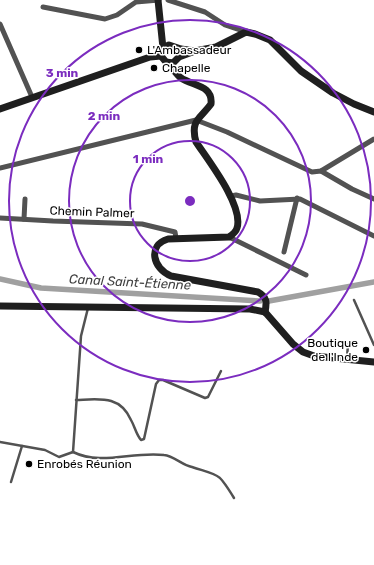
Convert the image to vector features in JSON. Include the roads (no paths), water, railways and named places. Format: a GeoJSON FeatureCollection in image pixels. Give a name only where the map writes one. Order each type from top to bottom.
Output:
{"type":"FeatureCollection","features":[{"type":"Feature","properties":{"kind":"main road"},"geometry":{"type":"LineString","coordinates":[[158,0],[164,60],[174,61],[194,51],[216,47],[246,32],[255,34],[270,40],[301,71],[333,93],[374,112]]}},
{"type":"Feature","properties":{"kind":"main road"},"geometry":{"type":"LineString","coordinates":[[161,31],[175,46],[194,51]]}},
{"type":"Feature","properties":{"kind":"main road"},"geometry":{"type":"LineString","coordinates":[[0,109],[150,57],[175,46]]}},
{"type":"Feature","properties":{"kind":"main road"},"geometry":{"type":"LineString","coordinates":[[175,46],[174,61],[178,74],[181,78],[206,89],[212,98],[211,104],[196,120],[194,128],[196,142],[231,196],[238,220],[237,231],[229,237],[176,238],[160,241],[157,245],[155,261],[162,271],[181,278],[258,292],[265,298],[267,303],[265,312]]}},
{"type":"Feature","properties":{"kind":"main road"},"geometry":{"type":"LineString","coordinates":[[0,306],[250,309],[265,312],[293,344],[304,352],[314,356],[374,362]]}},
{"type":"Feature","properties":{"kind":"street"},"geometry":{"type":"LineString","coordinates":[[43,7],[105,19],[117,15],[136,2],[158,0]]}},
{"type":"Feature","properties":{"kind":"street"},"geometry":{"type":"LineString","coordinates":[[168,0],[205,12],[225,25],[246,32]]}},
{"type":"Feature","properties":{"kind":"street"},"geometry":{"type":"LineString","coordinates":[[0,24],[32,97]]}},
{"type":"Feature","properties":{"kind":"street"},"geometry":{"type":"LineString","coordinates":[[0,168],[196,120],[227,132],[308,172],[321,170],[374,139]]}},
{"type":"Feature","properties":{"kind":"street"},"geometry":{"type":"LineString","coordinates":[[321,170],[352,189],[374,199]]}},
{"type":"Feature","properties":{"kind":"street"},"geometry":{"type":"LineString","coordinates":[[231,196],[236,195],[260,201],[297,198],[307,201],[374,236]]}},
{"type":"Feature","properties":{"kind":"street"},"geometry":{"type":"LineString","coordinates":[[284,252],[297,198]]}},
{"type":"Feature","properties":{"kind":"street"},"geometry":{"type":"LineString","coordinates":[[24,219],[25,199]]}},
{"type":"Feature","properties":{"kind":"street","name":"Chemin Palmer"},"geometry":{"type":"LineString","coordinates":[[0,218],[142,224],[175,232],[176,238]]}},
{"type":"Feature","properties":{"kind":"street"},"geometry":{"type":"LineString","coordinates":[[229,237],[306,275]]}},
{"type":"Feature","properties":{"kind":"lane"},"geometry":{"type":"LineString","coordinates":[[354,300],[374,345]]}},
{"type":"Feature","properties":{"kind":"lane"},"geometry":{"type":"LineString","coordinates":[[72,452],[81,336],[89,307]]}},
{"type":"Feature","properties":{"kind":"lane"},"geometry":{"type":"LineString","coordinates":[[347,359],[348,344]]}},
{"type":"Feature","properties":{"kind":"lane"},"geometry":{"type":"LineString","coordinates":[[76,400],[98,399],[115,401],[122,405],[128,413],[138,437],[141,440],[144,440],[156,384],[159,380],[163,380],[205,398],[208,397],[211,392],[220,371]]}},
{"type":"Feature","properties":{"kind":"lane"},"geometry":{"type":"LineString","coordinates":[[0,442],[45,450],[59,457],[72,452],[82,457],[103,459],[138,454],[166,455],[190,467],[206,470],[221,478],[234,498]]}},
{"type":"Feature","properties":{"kind":"lane"},"geometry":{"type":"LineString","coordinates":[[11,482],[22,446]]}},
{"type":"Feature","properties":{"kind":"waterway","name":"Canal Saint-Étienne"},"geometry":{"type":"LineString","coordinates":[[0,279],[41,288],[260,301]]}},
{"type":"Feature","properties":{"kind":"waterway","name":"Canal Saint-Étienne"},"geometry":{"type":"LineString","coordinates":[[269,301],[374,282]]}},
{"type":"Feature","properties":{"kind":"place","name":"L'Ambassadeur"},"geometry":{"type":"Point","coordinates":[139,50]}},
{"type":"Feature","properties":{"kind":"place","name":"Chapelle"},"geometry":{"type":"Point","coordinates":[154,68]}},
{"type":"Feature","properties":{"kind":"place","name":"Boutique de l'Inde"},"geometry":{"type":"Point","coordinates":[366,350]}},
{"type":"Feature","properties":{"kind":"place","name":"Enrobés Réunion"},"geometry":{"type":"Point","coordinates":[29,464]}}]}
